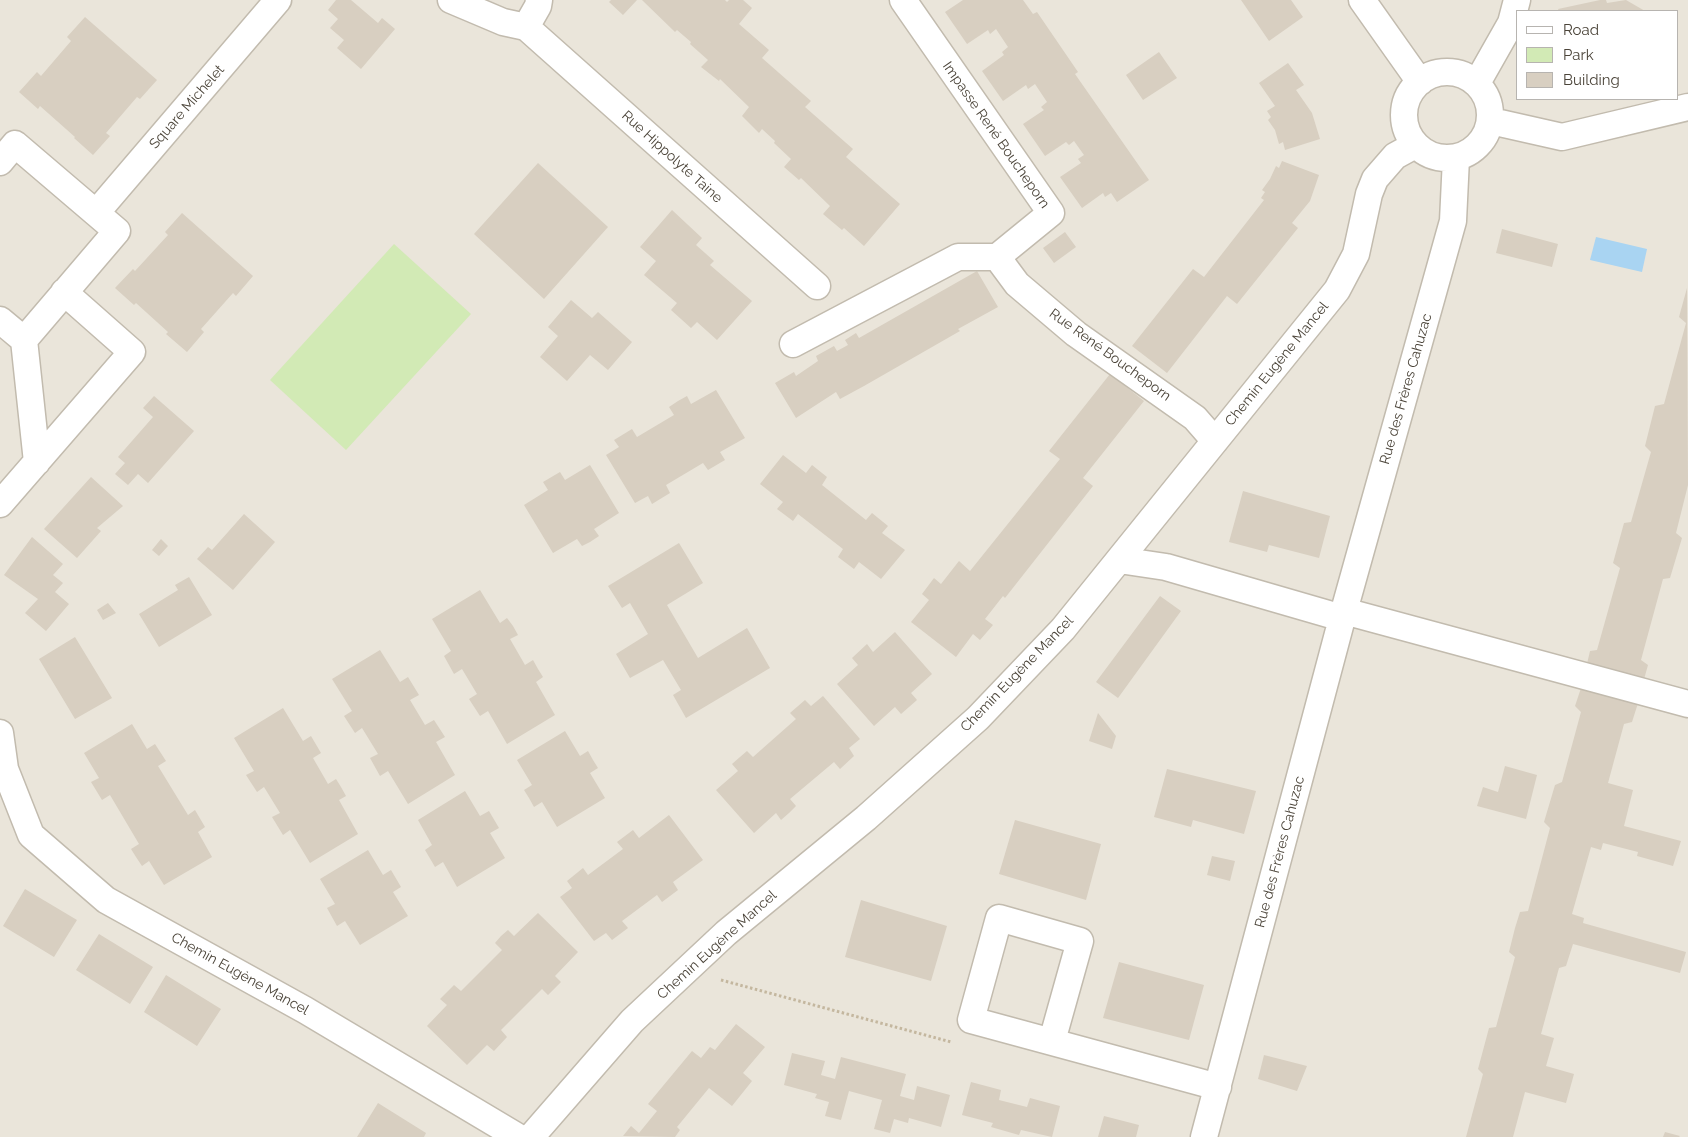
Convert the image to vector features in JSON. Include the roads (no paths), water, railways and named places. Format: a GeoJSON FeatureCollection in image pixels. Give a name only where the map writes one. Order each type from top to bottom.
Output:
{"type":"FeatureCollection","features":[{"type":"Feature","properties":{"kind":"street","name":"Square Michelet"},"geometry":{"type":"LineString","coordinates":[[96,213],[278,0]]}},
{"type":"Feature","properties":{"kind":"street","name":"Rue Hippolyte Taine"},"geometry":{"type":"LineString","coordinates":[[451,0],[503,22],[526,27],[817,286]]}},
{"type":"Feature","properties":{"kind":"street"},"geometry":{"type":"LineString","coordinates":[[526,27],[538,6],[538,0]]}},
{"type":"Feature","properties":{"kind":"street","name":"Impasse René Boucheporn"},"geometry":{"type":"LineString","coordinates":[[903,0],[1051,214],[998,257]]}},
{"type":"Feature","properties":{"kind":"street"},"geometry":{"type":"LineString","coordinates":[[1362,0],[1420,82]]}},
{"type":"Feature","properties":{"kind":"street"},"geometry":{"type":"LineString","coordinates":[[1477,83],[1510,23],[1516,0]]}},
{"type":"Feature","properties":{"kind":"street"},"geometry":{"type":"LineString","coordinates":[[1442,72],[1462,75],[1477,83],[1488,100],[1491,121],[1482,143],[1470,153],[1456,158],[1441,158],[1428,154],[1415,145],[1407,132],[1404,110],[1408,97],[1420,82],[1428,76],[1442,72]]}},
{"type":"Feature","properties":{"kind":"street"},"geometry":{"type":"LineString","coordinates":[[1491,121],[1562,137],[1688,107]]}},
{"type":"Feature","properties":{"kind":"street","name":"Chemin Eugène Mancel"},"geometry":{"type":"LineString","coordinates":[[531,1137],[632,1021],[726,933],[866,818],[978,718],[1063,629],[1337,290],[1356,254],[1374,179],[1395,156],[1415,145]]}},
{"type":"Feature","properties":{"kind":"street"},"geometry":{"type":"LineString","coordinates":[[5,146],[96,213],[117,231],[24,340]]}},
{"type":"Feature","properties":{"kind":"street","name":"Rue des Frères Cahuzac"},"geometry":{"type":"LineString","coordinates":[[1204,1137],[1343,614],[1454,221],[1456,158]]}},
{"type":"Feature","properties":{"kind":"street"},"geometry":{"type":"LineString","coordinates":[[793,344],[958,257],[998,257]]}},
{"type":"Feature","properties":{"kind":"street","name":"Rue René Boucheporn"},"geometry":{"type":"LineString","coordinates":[[998,257],[1016,284],[1076,334],[1195,418],[1215,441]]}},
{"type":"Feature","properties":{"kind":"street"},"geometry":{"type":"LineString","coordinates":[[0,504],[132,352],[64,292]]}},
{"type":"Feature","properties":{"kind":"street"},"geometry":{"type":"LineString","coordinates":[[0,320],[24,340],[37,462]]}},
{"type":"Feature","properties":{"kind":"street"},"geometry":{"type":"LineString","coordinates":[[1119,560],[1166,567],[1688,704]]}},
{"type":"Feature","properties":{"kind":"street","name":"Chemin Eugène Mancel"},"geometry":{"type":"LineString","coordinates":[[0,733],[5,769],[32,835],[106,900],[305,1010],[518,1137]]}},
{"type":"Feature","properties":{"kind":"street"},"geometry":{"type":"LineString","coordinates":[[1052,1041],[1080,941],[999,918],[972,1020],[1218,1086]]}},
{"type":"Feature","properties":{"kind":"water"},"geometry":{"type":"Polygon","coordinates":[[[1596,237],[1647,249],[1642,272],[1590,260],[1596,237]]]}}]}
